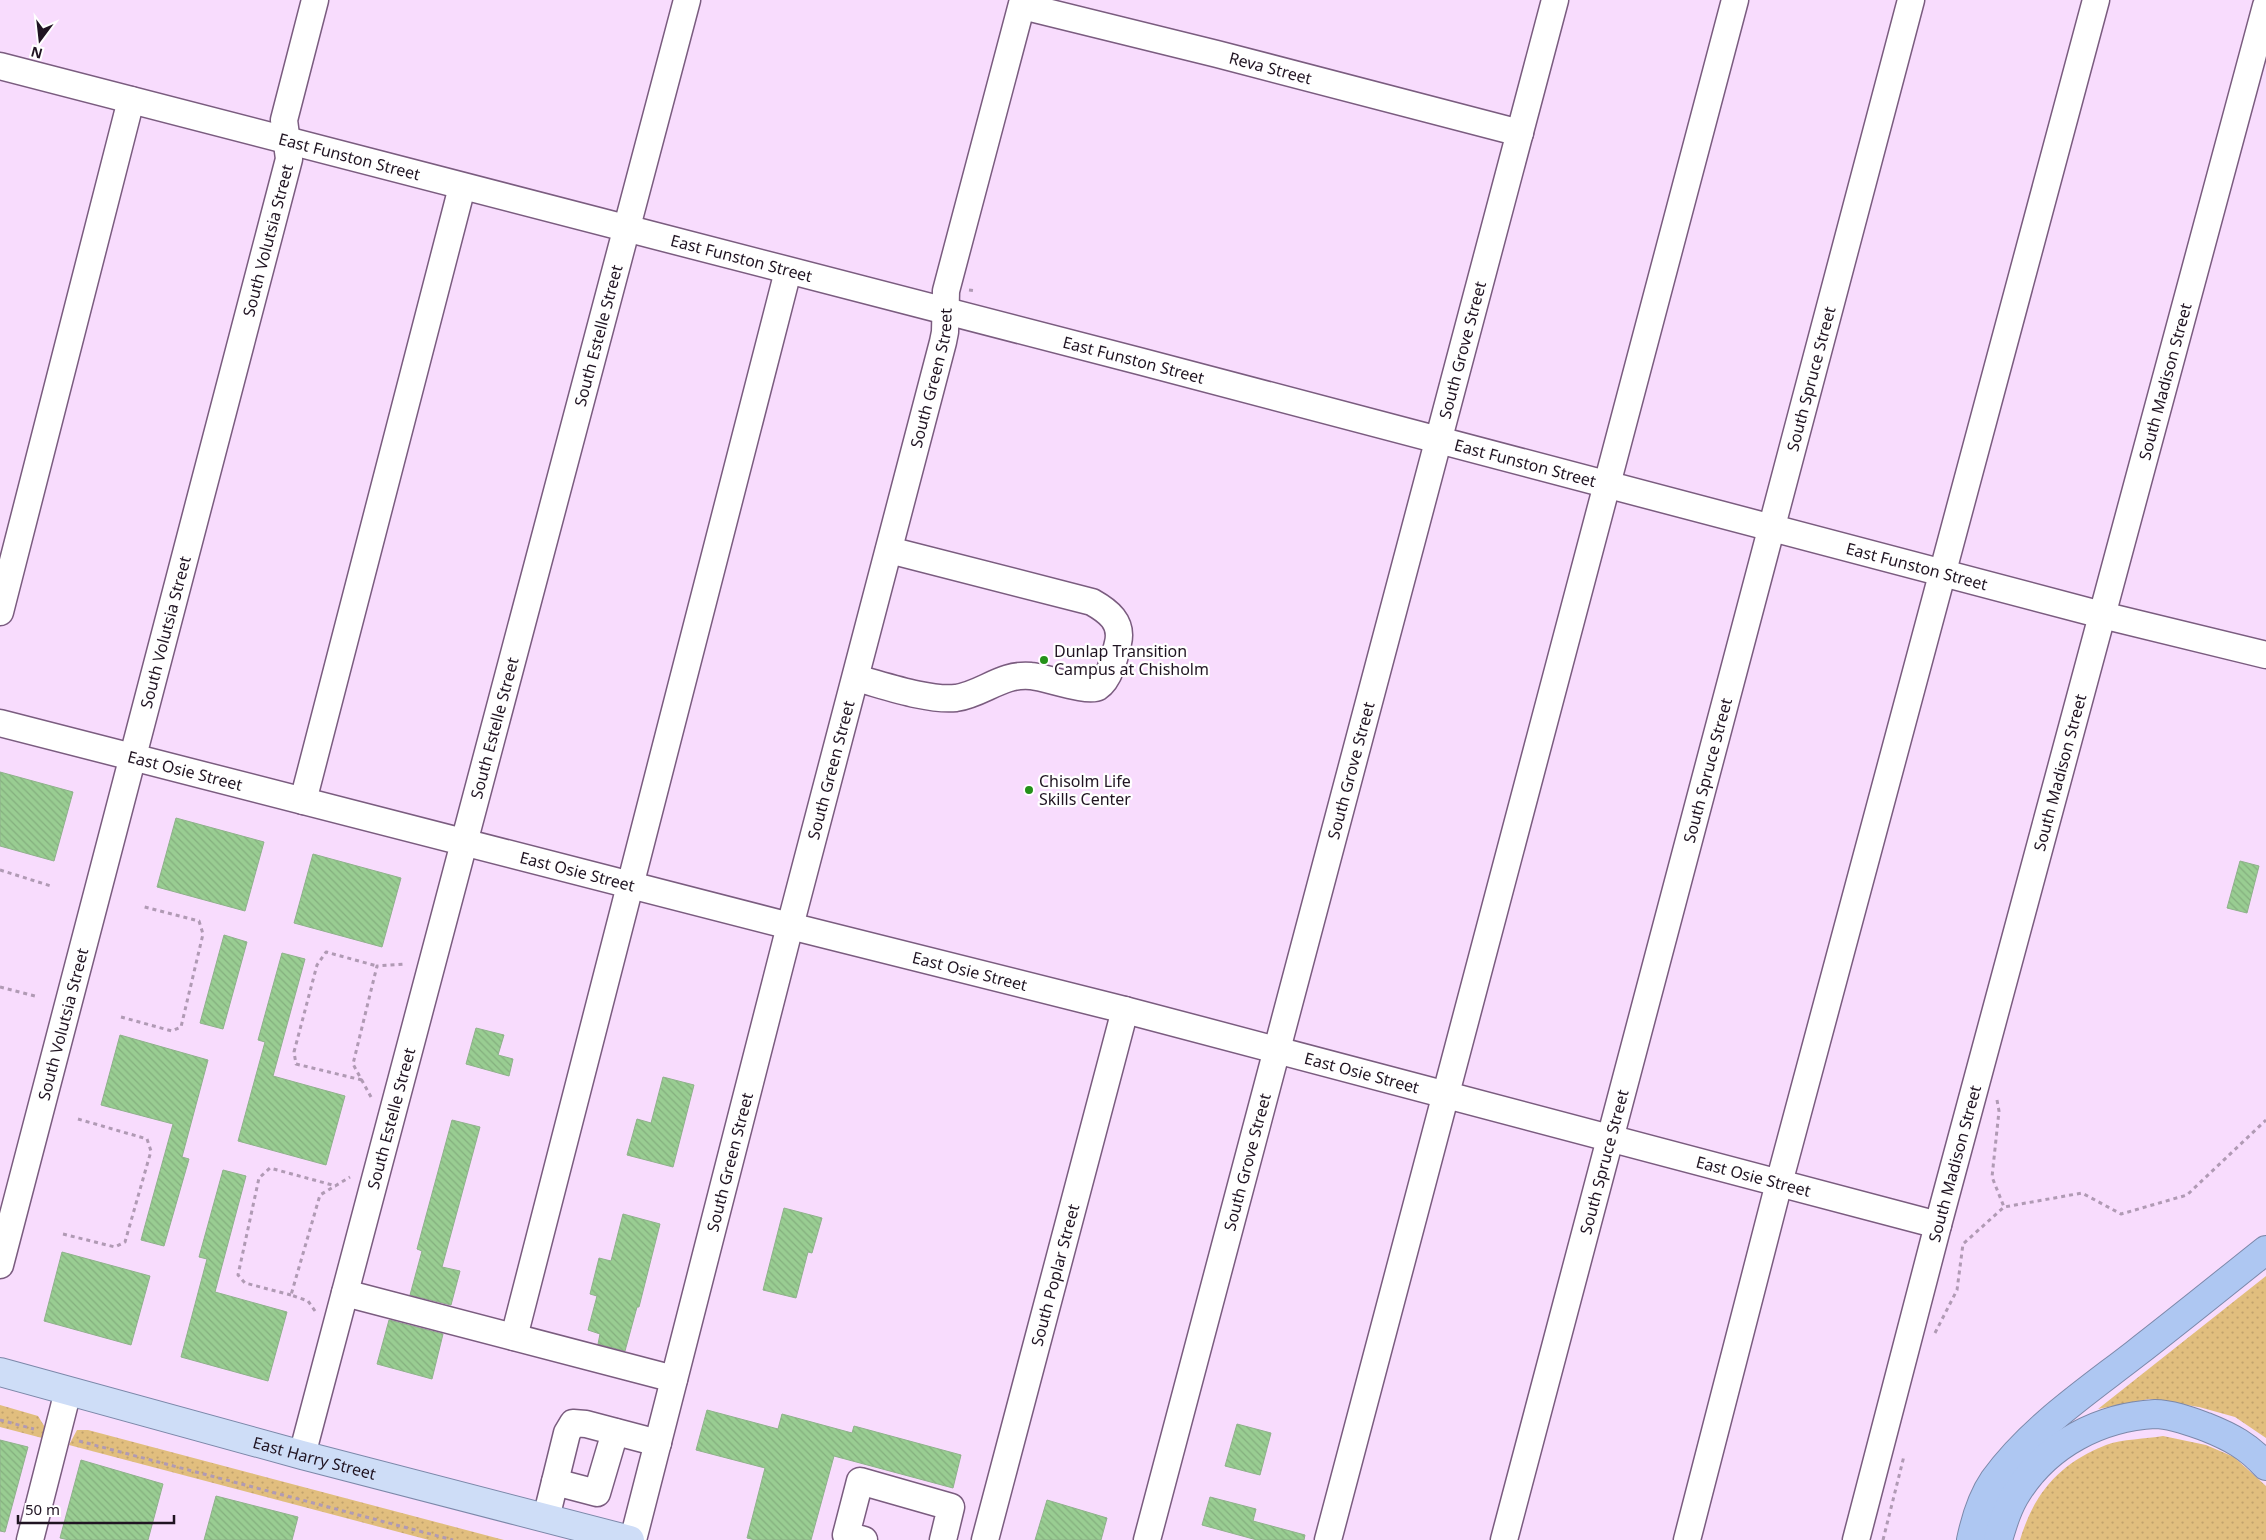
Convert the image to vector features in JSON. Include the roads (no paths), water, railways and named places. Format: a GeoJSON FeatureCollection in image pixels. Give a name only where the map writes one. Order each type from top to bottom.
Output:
{"type":"FeatureCollection","features":[{"type":"Feature","properties":{"kind":"highway"},"geometry":{"type":"LineString","coordinates":[[1971,1540],[1974,1525],[1993,1482],[2016,1453],[2041,1429],[2100,1380],[2266,1250]]}},
{"type":"Feature","properties":{"kind":"highway"},"geometry":{"type":"LineString","coordinates":[[1998,1540],[2006,1513],[2019,1490],[2039,1466],[2055,1450],[2083,1432],[2110,1422],[2156,1414],[2195,1423],[2234,1438],[2266,1466]]}},
{"type":"Feature","properties":{"kind":"main road","name":"East Harry Street"},"geometry":{"type":"LineString","coordinates":[[0,1372],[302,1455],[631,1540]]}},
{"type":"Feature","properties":{"kind":"street","name":"South Volutsia Street"},"geometry":{"type":"LineString","coordinates":[[0,1265],[289,159],[284,120],[315,0]]}},
{"type":"Feature","properties":{"kind":"street","name":"South Estelle Street"},"geometry":{"type":"LineString","coordinates":[[302,1455],[687,0]]}},
{"type":"Feature","properties":{"kind":"street","name":"South Grove Street"},"geometry":{"type":"LineString","coordinates":[[1147,1540],[1555,0]]}},
{"type":"Feature","properties":{"kind":"street"},"geometry":{"type":"LineString","coordinates":[[1328,1540],[1735,0]]}},
{"type":"Feature","properties":{"kind":"street","name":"South Spruce Street"},"geometry":{"type":"LineString","coordinates":[[1504,1540],[1770,527],[1911,0]]}},
{"type":"Feature","properties":{"kind":"street"},"geometry":{"type":"LineString","coordinates":[[1687,1540],[1779,1183],[2096,0]]}},
{"type":"Feature","properties":{"kind":"street"},"geometry":{"type":"LineString","coordinates":[[2261,0],[2266,1]]}},
{"type":"Feature","properties":{"kind":"street","name":"Reva Street"},"geometry":{"type":"LineString","coordinates":[[1023,3],[1520,133]]}},
{"type":"Feature","properties":{"kind":"street","name":"South Green Street"},"geometry":{"type":"LineString","coordinates":[[631,1540],[658,1443],[790,926],[943,342],[946,291],[1023,3]]}},
{"type":"Feature","properties":{"kind":"street","name":"South Madison Street"},"geometry":{"type":"LineString","coordinates":[[1856,1540],[1938,1225],[2266,6]]}},
{"type":"Feature","properties":{"kind":"street","name":"East Funston Street"},"geometry":{"type":"LineString","coordinates":[[0,66],[625,230],[1439,440],[2102,615],[2266,655]]}},
{"type":"Feature","properties":{"kind":"street"},"geometry":{"type":"LineString","coordinates":[[0,612],[131,100]]}},
{"type":"Feature","properties":{"kind":"street"},"geometry":{"type":"LineString","coordinates":[[302,801],[462,187]]}},
{"type":"Feature","properties":{"kind":"street"},"geometry":{"type":"LineString","coordinates":[[514,1337],[788,271]]}},
{"type":"Feature","properties":{"kind":"street"},"geometry":{"type":"LineString","coordinates":[[856,678],[941,698],[957,698],[1001,680],[1022,675],[1045,677],[1088,689],[1098,687],[1106,676],[1119,641],[1119,630],[1115,619],[1107,610],[1092,602],[889,550]]}},
{"type":"Feature","properties":{"kind":"street","name":"East Osie Street"},"geometry":{"type":"LineString","coordinates":[[0,723],[1125,1010],[1277,1052],[1938,1225]]}},
{"type":"Feature","properties":{"kind":"street","name":"South Poplar Street"},"geometry":{"type":"LineString","coordinates":[[985,1540],[1125,1010]]}},
{"type":"Feature","properties":{"kind":"street"},"geometry":{"type":"LineString","coordinates":[[345,1293],[674,1380]]}},
{"type":"Feature","properties":{"kind":"street"},"geometry":{"type":"LineString","coordinates":[[30,1540],[68,1391]]}},
{"type":"Feature","properties":{"kind":"street"},"geometry":{"type":"LineString","coordinates":[[546,1518],[567,1433],[573,1423],[586,1424],[658,1443]]}},
{"type":"Feature","properties":{"kind":"street"},"geometry":{"type":"LineString","coordinates":[[555,1482],[597,1494],[615,1432]]}},
{"type":"Feature","properties":{"kind":"street"},"geometry":{"type":"LineString","coordinates":[[852,1538],[860,1481],[951,1507],[943,1540]]}},
{"type":"Feature","properties":{"kind":"place","name":"Dunlap Transition Campus at Chisholm"},"geometry":{"type":"Point","coordinates":[1044,660]}},
{"type":"Feature","properties":{"kind":"place","name":"Chisolm Life Skills Center"},"geometry":{"type":"Point","coordinates":[1029,790]}}]}
